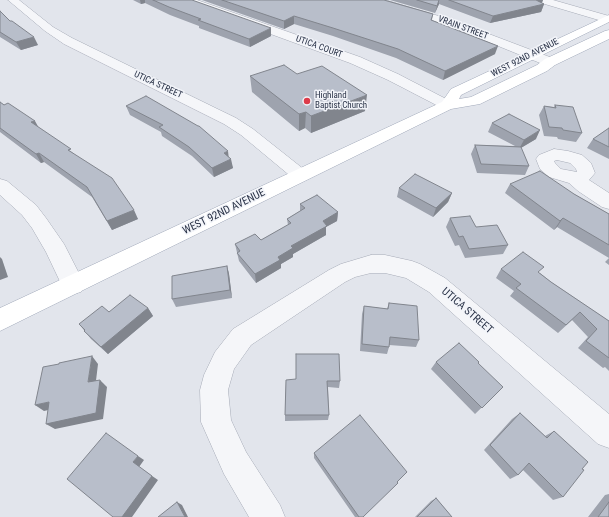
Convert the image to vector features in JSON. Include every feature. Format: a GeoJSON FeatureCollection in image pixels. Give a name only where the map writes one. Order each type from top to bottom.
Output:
{"type":"FeatureCollection","features":[{"type":"Feature","properties":{"kind":"main road","name":"WEST 92ND AVENUE"},"geometry":{"type":"LineString","coordinates":[[447,106],[456,92],[525,60],[532,54],[607,19]]}},
{"type":"Feature","properties":{"kind":"main road","name":"WEST 92ND AVENUE"},"geometry":{"type":"LineString","coordinates":[[0,320],[447,106],[475,101],[542,68],[550,62],[609,34]]}},
{"type":"Feature","properties":{"kind":"street","name":"UTICA STREET"},"geometry":{"type":"LineString","coordinates":[[13,0],[49,29],[68,41],[230,121],[247,132],[300,176]]}},
{"type":"Feature","properties":{"kind":"street","name":"UTICA COURT"},"geometry":{"type":"LineString","coordinates":[[187,0],[355,60],[393,77],[447,106]]}},
{"type":"Feature","properties":{"kind":"street","name":"VRAIN STREET"},"geometry":{"type":"LineString","coordinates":[[374,0],[448,22],[550,62]]}},
{"type":"Feature","properties":{"kind":"street"},"geometry":{"type":"LineString","coordinates":[[542,0],[607,19]]}},
{"type":"Feature","properties":{"kind":"street"},"geometry":{"type":"LineString","coordinates":[[575,178],[585,187],[609,202]]}},
{"type":"Feature","properties":{"kind":"street"},"geometry":{"type":"LineString","coordinates":[[0,185],[29,210],[39,222],[56,250],[73,285]]}},
{"type":"Feature","properties":{"kind":"street","name":"UTICA STREET"},"geometry":{"type":"LineString","coordinates":[[268,517],[235,463],[216,422],[214,390],[218,375],[224,361],[242,337],[337,276],[349,270],[371,264],[385,264],[412,270],[436,285],[609,433]]}},
{"type":"Feature","properties":{"kind":"building"},"geometry":{"type":"Polygon","coordinates":[[[153,0],[192,0],[271,28],[249,39],[198,20],[201,19],[153,0]]]}},
{"type":"Feature","properties":{"kind":"building"},"geometry":{"type":"Polygon","coordinates":[[[222,0],[384,0],[433,14],[431,20],[498,46],[445,71],[398,49],[333,28],[294,16],[284,21],[222,0]]]}},
{"type":"Feature","properties":{"kind":"building"},"geometry":{"type":"Polygon","coordinates":[[[417,0],[439,0],[437,6],[417,0]]]}},
{"type":"Feature","properties":{"kind":"building"},"geometry":{"type":"Polygon","coordinates":[[[449,0],[536,0],[544,4],[493,16],[449,0]]]}},
{"type":"Feature","properties":{"kind":"building"},"geometry":{"type":"Polygon","coordinates":[[[0,11],[10,21],[34,37],[16,42],[0,32],[0,11]]]}},
{"type":"Feature","properties":{"kind":"building"},"geometry":{"type":"Polygon","coordinates":[[[284,65],[297,74],[322,66],[367,95],[311,116],[306,112],[299,114],[250,76],[284,65]]]}},
{"type":"Feature","properties":{"kind":"building"},"geometry":{"type":"Polygon","coordinates":[[[146,96],[199,126],[228,151],[224,153],[231,159],[212,168],[189,147],[159,127],[163,125],[126,106],[146,96]]]}},
{"type":"Feature","properties":{"kind":"building"},"geometry":{"type":"Polygon","coordinates":[[[0,102],[4,105],[8,103],[35,121],[31,122],[71,149],[68,150],[112,178],[134,210],[107,221],[87,187],[39,153],[36,154],[0,128],[0,102]]]}},
{"type":"Feature","properties":{"kind":"building"},"geometry":{"type":"Polygon","coordinates":[[[555,105],[573,107],[582,133],[563,130],[562,128],[549,127],[544,106],[556,108],[555,105]]]}},
{"type":"Feature","properties":{"kind":"building"},"geometry":{"type":"Polygon","coordinates":[[[509,114],[540,130],[524,140],[492,123],[509,114]]]}},
{"type":"Feature","properties":{"kind":"building"},"geometry":{"type":"Polygon","coordinates":[[[609,128],[609,147],[593,139],[609,128]]]}},
{"type":"Feature","properties":{"kind":"building"},"geometry":{"type":"Polygon","coordinates":[[[475,145],[521,147],[529,166],[481,164],[475,145]]]}},
{"type":"Feature","properties":{"kind":"building"},"geometry":{"type":"Polygon","coordinates":[[[540,171],[574,194],[609,214],[609,245],[563,218],[560,221],[510,184],[540,171]]]}},
{"type":"Feature","properties":{"kind":"building"},"geometry":{"type":"Polygon","coordinates":[[[415,174],[452,193],[436,208],[399,188],[415,174]]]}},
{"type":"Feature","properties":{"kind":"building"},"geometry":{"type":"Polygon","coordinates":[[[317,195],[338,212],[323,221],[327,226],[291,246],[293,248],[278,257],[280,260],[255,274],[237,253],[240,251],[235,244],[255,234],[261,240],[291,223],[287,219],[305,208],[300,204],[317,195]]]}},
{"type":"Feature","properties":{"kind":"building"},"geometry":{"type":"Polygon","coordinates":[[[470,216],[476,227],[497,225],[508,245],[469,249],[463,236],[459,237],[450,218],[470,216]]]}},
{"type":"Feature","properties":{"kind":"building"},"geometry":{"type":"Polygon","coordinates":[[[523,252],[544,267],[538,272],[609,321],[609,358],[586,341],[597,329],[580,312],[566,325],[516,288],[521,284],[501,269],[523,252]]]}},
{"type":"Feature","properties":{"kind":"building"},"geometry":{"type":"Polygon","coordinates":[[[227,266],[230,290],[172,299],[172,276],[227,266]]]}},
{"type":"Feature","properties":{"kind":"building"},"geometry":{"type":"Polygon","coordinates":[[[130,295],[148,308],[101,347],[84,331],[85,330],[79,324],[102,306],[109,312],[130,295]]]}},
{"type":"Feature","properties":{"kind":"building"},"geometry":{"type":"Polygon","coordinates":[[[389,303],[417,306],[419,340],[390,337],[389,347],[362,344],[364,306],[388,309],[389,303]]]}},
{"type":"Feature","properties":{"kind":"building"},"geometry":{"type":"Polygon","coordinates":[[[459,343],[503,387],[482,408],[436,362],[459,343]]]}},
{"type":"Feature","properties":{"kind":"building"},"geometry":{"type":"Polygon","coordinates":[[[296,354],[339,354],[340,381],[327,381],[329,415],[285,415],[286,380],[296,379],[296,354]]]}},
{"type":"Feature","properties":{"kind":"building"},"geometry":{"type":"Polygon","coordinates":[[[92,356],[88,382],[100,380],[96,413],[46,424],[49,402],[35,405],[43,367],[92,356]]]}},
{"type":"Feature","properties":{"kind":"building"},"geometry":{"type":"Polygon","coordinates":[[[520,413],[547,438],[554,431],[588,462],[582,469],[584,470],[563,497],[529,463],[518,475],[490,445],[520,413]]]}},
{"type":"Feature","properties":{"kind":"building"},"geometry":{"type":"Polygon","coordinates":[[[360,415],[407,472],[397,482],[398,483],[363,517],[359,517],[314,453],[360,415]]]}},
{"type":"Feature","properties":{"kind":"building"},"geometry":{"type":"Polygon","coordinates":[[[106,433],[138,456],[133,462],[152,476],[122,517],[113,517],[67,479],[106,433]]]}},
{"type":"Feature","properties":{"kind":"building"},"geometry":{"type":"Polygon","coordinates":[[[436,498],[452,517],[417,517],[436,498]]]}},
{"type":"Feature","properties":{"kind":"building"},"geometry":{"type":"Polygon","coordinates":[[[177,502],[185,517],[158,517],[177,502]]]}},
{"type":"Feature","properties":{"kind":"building"},"geometry":{"type":"Polygon","coordinates":[[[609,502],[609,517],[598,517],[609,502]]]}},
{"type":"Feature","properties":{"kind":"place","name":"Highland Baptist Church"},"geometry":{"type":"Point","coordinates":[307,101]}}]}
